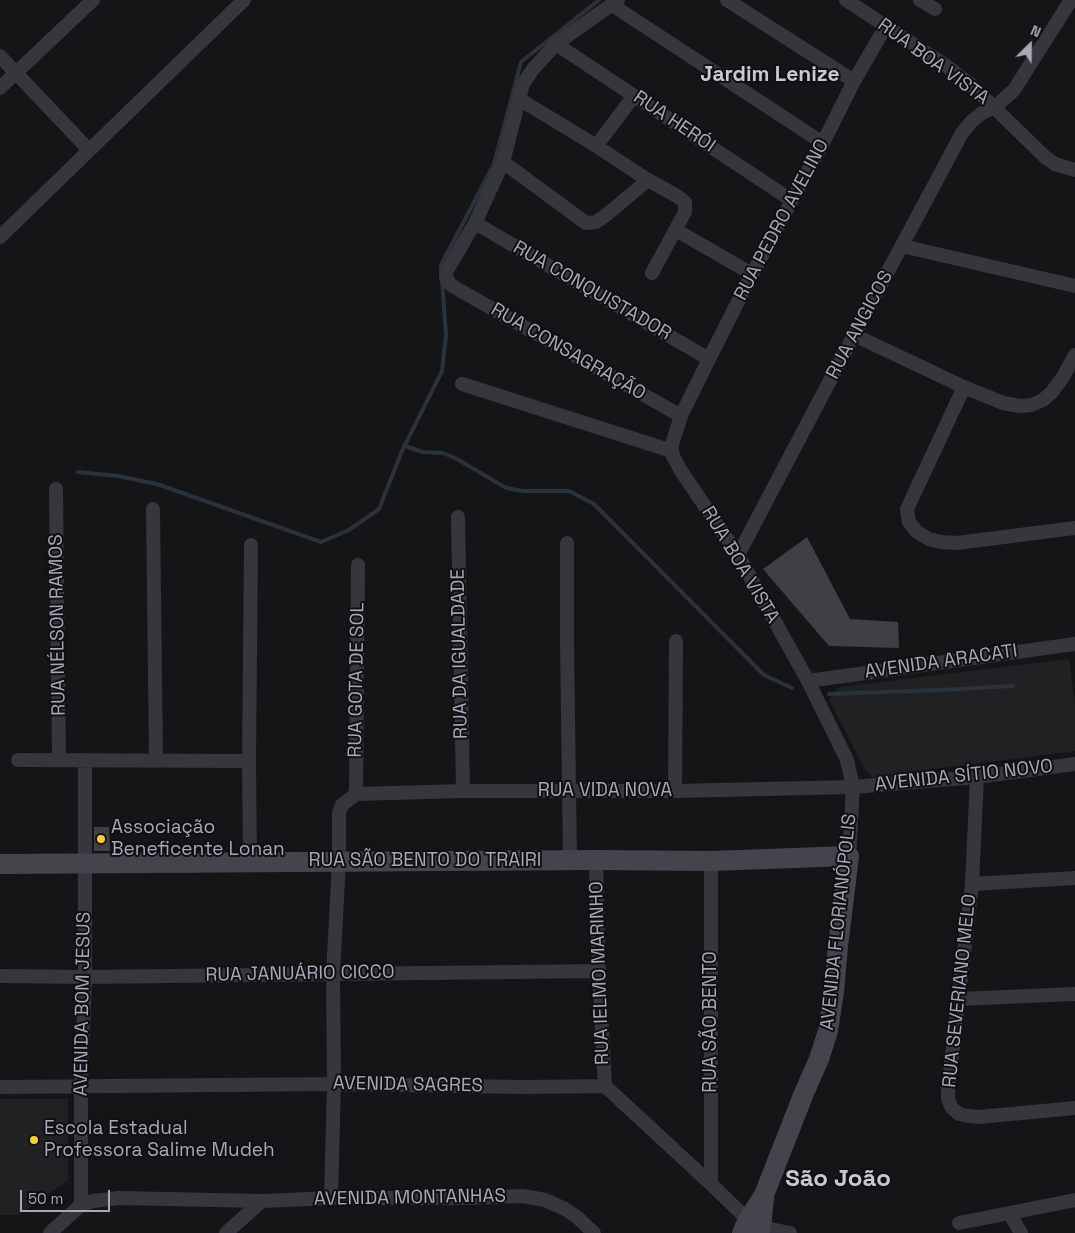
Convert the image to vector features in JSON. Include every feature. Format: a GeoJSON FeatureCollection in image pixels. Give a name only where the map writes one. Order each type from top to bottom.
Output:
{"type":"FeatureCollection","features":[{"type":"Feature","properties":{"kind":"street"},"geometry":{"type":"LineString","coordinates":[[0,88],[93,0]]}},
{"type":"Feature","properties":{"kind":"street"},"geometry":{"type":"LineString","coordinates":[[0,237],[244,0]]}},
{"type":"Feature","properties":{"kind":"street"},"geometry":{"type":"LineString","coordinates":[[727,0],[854,81]]}},
{"type":"Feature","properties":{"kind":"street","name":"RUA BOA VISTA"},"geometry":{"type":"LineString","coordinates":[[846,0],[970,84],[1045,157],[1055,164],[1075,170]]}},
{"type":"Feature","properties":{"kind":"street"},"geometry":{"type":"LineString","coordinates":[[920,0],[935,9]]}},
{"type":"Feature","properties":{"kind":"street","name":"RUA ANGICOS"},"geometry":{"type":"LineString","coordinates":[[738,556],[962,133],[972,121],[982,113],[995,107],[1014,90],[1071,0]]}},
{"type":"Feature","properties":{"kind":"street"},"geometry":{"type":"LineString","coordinates":[[475,223],[503,162],[523,84],[533,68],[556,44],[615,2],[823,143]]}},
{"type":"Feature","properties":{"kind":"street","name":"RUA PEDRO AVELINO"},"geometry":{"type":"LineString","coordinates":[[681,416],[752,274],[823,143],[854,81],[886,26]]}},
{"type":"Feature","properties":{"kind":"street","name":"RUA HERÓI"},"geometry":{"type":"LineString","coordinates":[[556,44],[792,200]]}},
{"type":"Feature","properties":{"kind":"street"},"geometry":{"type":"LineString","coordinates":[[0,56],[89,150]]}},
{"type":"Feature","properties":{"kind":"street"},"geometry":{"type":"LineString","coordinates":[[596,146],[634,96]]}},
{"type":"Feature","properties":{"kind":"street"},"geometry":{"type":"LineString","coordinates":[[519,99],[685,202],[685,212],[652,272]]}},
{"type":"Feature","properties":{"kind":"street"},"geometry":{"type":"LineString","coordinates":[[503,162],[586,223],[596,222],[605,216],[648,180]]}},
{"type":"Feature","properties":{"kind":"street","name":"RUA CONSAGRAÇÃO"},"geometry":{"type":"LineString","coordinates":[[475,223],[446,272],[449,283],[681,416]]}},
{"type":"Feature","properties":{"kind":"street","name":"RUA CONQUISTADOR"},"geometry":{"type":"LineString","coordinates":[[475,223],[709,359]]}},
{"type":"Feature","properties":{"kind":"street"},"geometry":{"type":"LineString","coordinates":[[676,230],[752,274]]}},
{"type":"Feature","properties":{"kind":"street"},"geometry":{"type":"LineString","coordinates":[[902,246],[1075,286]]}},
{"type":"Feature","properties":{"kind":"street"},"geometry":{"type":"LineString","coordinates":[[854,335],[964,387],[1002,403],[1020,406],[1032,405],[1043,400],[1052,392],[1075,355]]}},
{"type":"Feature","properties":{"kind":"street"},"geometry":{"type":"LineString","coordinates":[[462,384],[672,450],[671,447],[681,416]]}},
{"type":"Feature","properties":{"kind":"street"},"geometry":{"type":"LineString","coordinates":[[964,387],[907,509],[910,522],[917,532],[935,541],[957,543],[1075,528]]}},
{"type":"Feature","properties":{"kind":"street","name":"RUA BOA VISTA"},"geometry":{"type":"LineString","coordinates":[[672,450],[681,471],[738,556],[808,681]]}},
{"type":"Feature","properties":{"kind":"street","name":"RUA NÉLSON RAMOS"},"geometry":{"type":"LineString","coordinates":[[56,490],[59,760]]}},
{"type":"Feature","properties":{"kind":"street"},"geometry":{"type":"LineString","coordinates":[[153,509],[156,760]]}},
{"type":"Feature","properties":{"kind":"street","name":"RUA DA IGUALDADE"},"geometry":{"type":"LineString","coordinates":[[458,517],[463,791]]}},
{"type":"Feature","properties":{"kind":"street"},"geometry":{"type":"LineString","coordinates":[[567,543],[570,860]]}},
{"type":"Feature","properties":{"kind":"street"},"geometry":{"type":"LineString","coordinates":[[250,862],[251,545]]}},
{"type":"Feature","properties":{"kind":"street","name":"RUA GOTA DE SOL"},"geometry":{"type":"LineString","coordinates":[[356,794],[358,565]]}},
{"type":"Feature","properties":{"kind":"street"},"geometry":{"type":"LineString","coordinates":[[675,790],[676,641]]}},
{"type":"Feature","properties":{"kind":"street","name":"AVENIDA ARACATI"},"geometry":{"type":"LineString","coordinates":[[808,681],[1075,644]]}},
{"type":"Feature","properties":{"kind":"street"},"geometry":{"type":"LineString","coordinates":[[808,681],[847,760],[853,787]]}},
{"type":"Feature","properties":{"kind":"street"},"geometry":{"type":"LineString","coordinates":[[18,760],[249,761]]}},
{"type":"Feature","properties":{"kind":"street","name":"AVENIDA BOM JESUS"},"geometry":{"type":"LineString","coordinates":[[81,1205],[81,1086],[85,977],[85,760]]}},
{"type":"Feature","properties":{"kind":"street","name":"AVENIDA SÍTIO NOVO"},"geometry":{"type":"LineString","coordinates":[[853,787],[977,777],[1075,764]]}},
{"type":"Feature","properties":{"kind":"street","name":"RUA SEVERIANO MELO"},"geometry":{"type":"LineString","coordinates":[[977,777],[972,884],[948,1099],[952,1108],[959,1114],[978,1117],[1075,1108]]}},
{"type":"Feature","properties":{"kind":"street","name":"RUA VIDA NOVA"},"geometry":{"type":"LineString","coordinates":[[356,794],[853,787]]}},
{"type":"Feature","properties":{"kind":"street","name":"AVENIDA FLORIANÓPOLIS"},"geometry":{"type":"LineString","coordinates":[[752,1228],[819,1059],[828,1031],[849,856],[853,787]]}},
{"type":"Feature","properties":{"kind":"street"},"geometry":{"type":"LineString","coordinates":[[331,1198],[334,1084],[333,974],[339,862],[339,813],[342,805],[356,794]]}},
{"type":"Feature","properties":{"kind":"street","name":"RUA SÃO BENTO DO TRAIRI"},"geometry":{"type":"LineString","coordinates":[[0,864],[570,860],[711,861],[849,856]]}},
{"type":"Feature","properties":{"kind":"street","name":"RUA IELMO MARINHO"},"geometry":{"type":"LineString","coordinates":[[596,860],[605,1086]]}},
{"type":"Feature","properties":{"kind":"street","name":"RUA SÃO BENTO"},"geometry":{"type":"LineString","coordinates":[[711,861],[711,1184]]}},
{"type":"Feature","properties":{"kind":"street"},"geometry":{"type":"LineString","coordinates":[[972,884],[1075,878]]}},
{"type":"Feature","properties":{"kind":"street","name":"RUA JANUÁRIO CICCO"},"geometry":{"type":"LineString","coordinates":[[0,976],[85,977],[599,971]]}},
{"type":"Feature","properties":{"kind":"street"},"geometry":{"type":"LineString","coordinates":[[958,999],[1075,994]]}},
{"type":"Feature","properties":{"kind":"street","name":"AVENIDA SAGRES"},"geometry":{"type":"LineString","coordinates":[[0,1087],[334,1084],[524,1087],[605,1086]]}},
{"type":"Feature","properties":{"kind":"street"},"geometry":{"type":"LineString","coordinates":[[605,1086],[711,1184],[752,1228],[790,1233]]}},
{"type":"Feature","properties":{"kind":"street","name":"AVENIDA MONTANHAS"},"geometry":{"type":"LineString","coordinates":[[81,1205],[93,1201],[119,1198],[262,1201],[331,1198],[523,1196],[545,1200],[565,1209],[594,1233]]}},
{"type":"Feature","properties":{"kind":"street"},"geometry":{"type":"LineString","coordinates":[[959,1223],[1075,1200]]}},
{"type":"Feature","properties":{"kind":"street"},"geometry":{"type":"LineString","coordinates":[[226,1233],[262,1201]]}},
{"type":"Feature","properties":{"kind":"street"},"geometry":{"type":"LineString","coordinates":[[50,1233],[81,1205]]}},
{"type":"Feature","properties":{"kind":"street"},"geometry":{"type":"LineString","coordinates":[[1010,1214],[1021,1233]]}},
{"type":"Feature","properties":{"kind":"shaded area"},"geometry":{"type":"Polygon","coordinates":[[[1069,659],[1075,705],[1075,751],[872,777],[866,771],[829,700],[839,687],[1069,659]]]}},
{"type":"Feature","properties":{"kind":"shaded area","name":"Escola Estadual Professora Salime Mudeh"},"geometry":{"type":"Polygon","coordinates":[[[0,1099],[68,1099],[68,1180],[19,1215],[0,1215],[0,1099]]]}},
{"type":"Feature","properties":{"kind":"building"},"geometry":{"type":"Polygon","coordinates":[[[807,537],[850,619],[898,622],[899,648],[829,646],[763,569],[807,537]]]}},
{"type":"Feature","properties":{"kind":"building","name":"Associação Beneficente Lonan"},"geometry":{"type":"Polygon","coordinates":[[[94,827],[109,827],[110,851],[94,851],[94,827]]]}},
{"type":"Feature","properties":{"kind":"waterway"},"geometry":{"type":"LineString","coordinates":[[441,270],[441,265],[494,164],[521,62],[599,0]]}},
{"type":"Feature","properties":{"kind":"waterway"},"geometry":{"type":"LineString","coordinates":[[78,472],[118,476],[157,484],[321,542],[349,530],[379,509],[402,451],[442,371],[446,335],[442,280]]}},
{"type":"Feature","properties":{"kind":"waterway"},"geometry":{"type":"LineString","coordinates":[[405,446],[423,452],[443,453],[457,459],[506,488],[523,491],[569,491],[594,504],[764,675],[792,688]]}},
{"type":"Feature","properties":{"kind":"waterway"},"geometry":{"type":"LineString","coordinates":[[829,694],[1013,686]]}},
{"type":"Feature","properties":{"kind":"place","name":"Associação Beneficente Lonan"},"geometry":{"type":"Point","coordinates":[101,839]}},
{"type":"Feature","properties":{"kind":"place","name":"Escola Estadual Professora Salime Mudeh"},"geometry":{"type":"Point","coordinates":[34,1140]}},
{"type":"Feature","properties":{"kind":"district","name":"Jardim Lenize"},"geometry":{"type":"Point","coordinates":[770,75]}},
{"type":"Feature","properties":{"kind":"district","name":"São João"},"geometry":{"type":"Point","coordinates":[838,1179]}}]}
